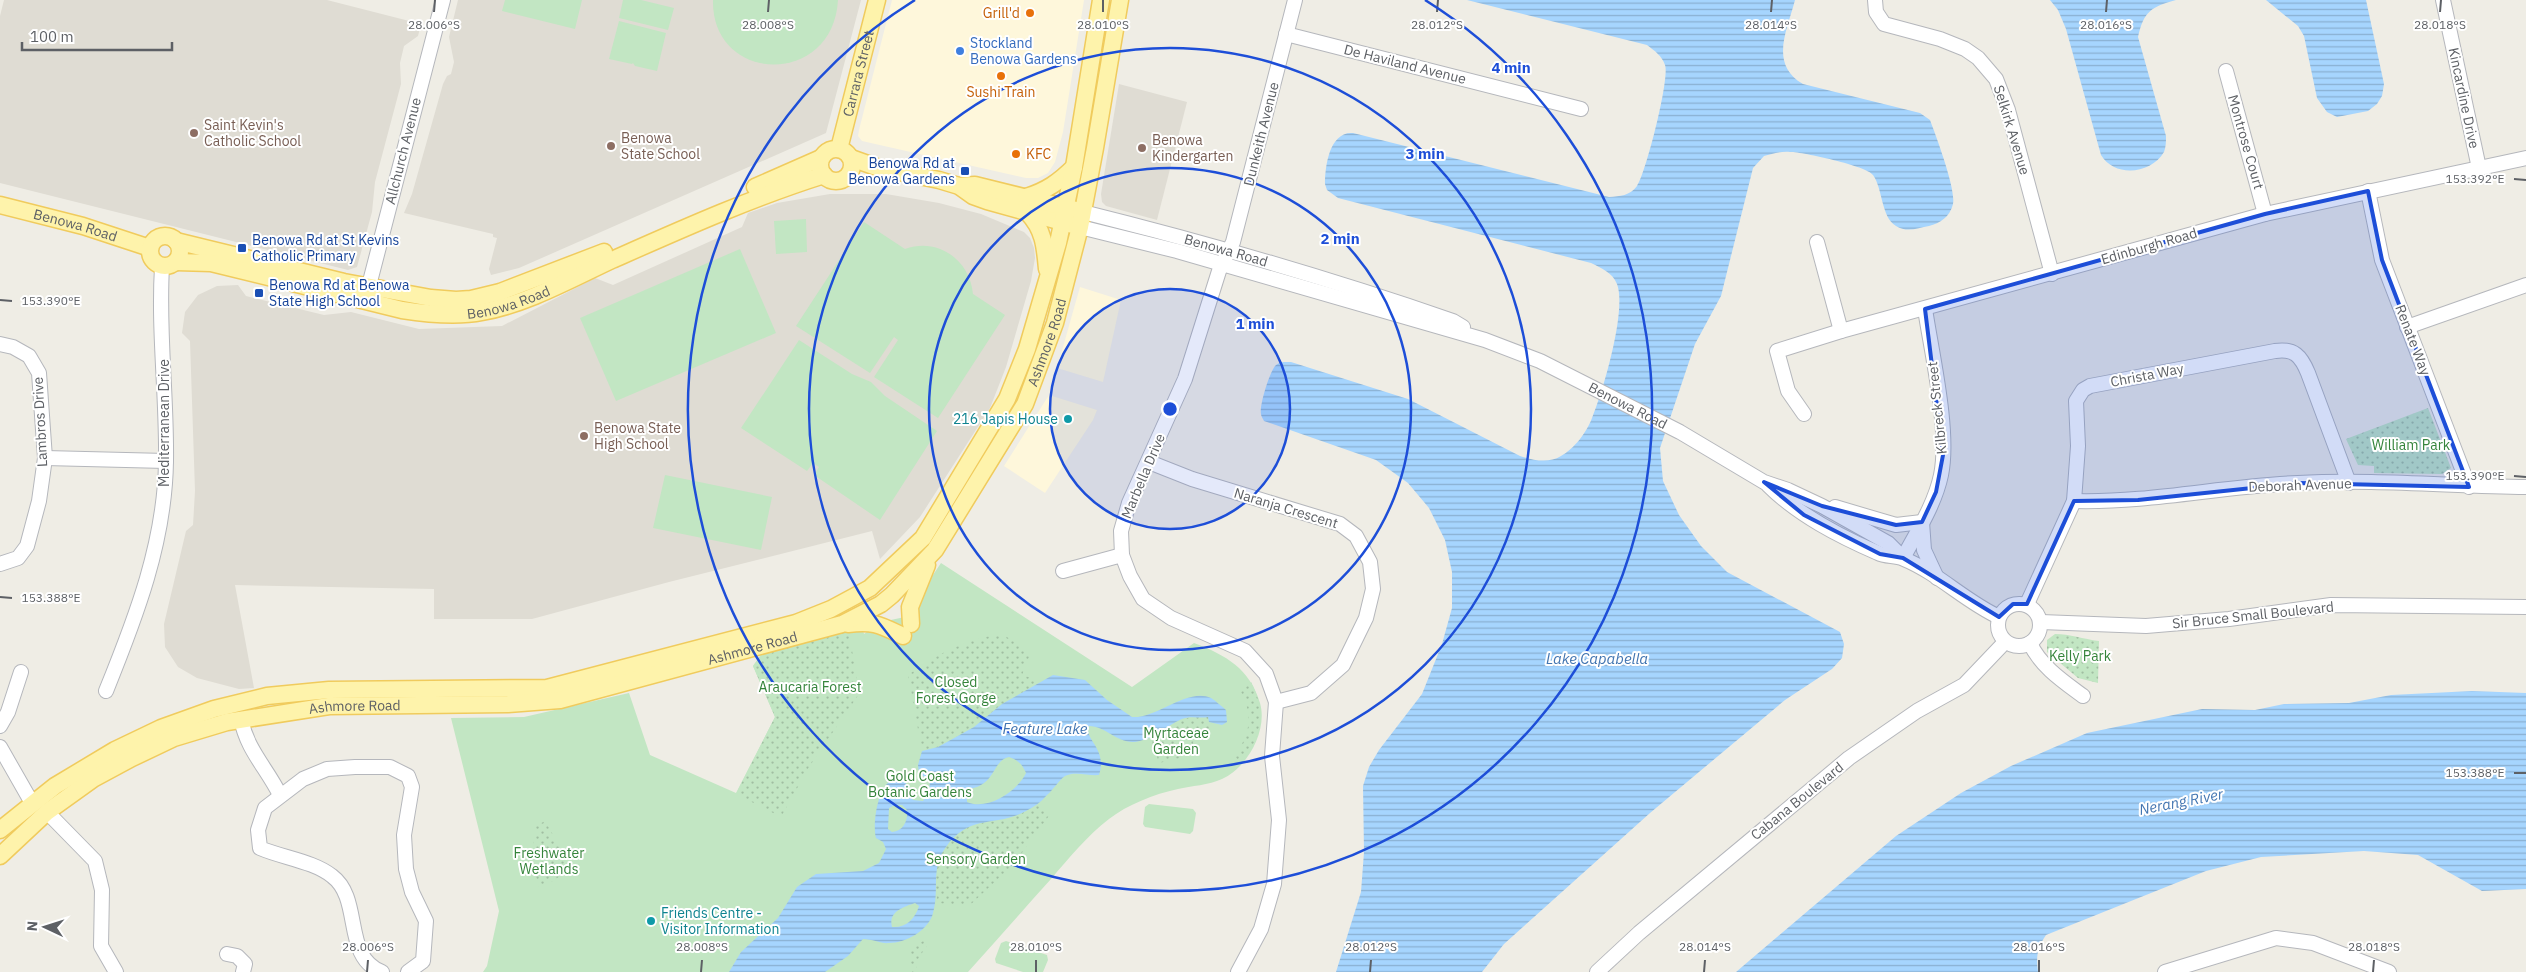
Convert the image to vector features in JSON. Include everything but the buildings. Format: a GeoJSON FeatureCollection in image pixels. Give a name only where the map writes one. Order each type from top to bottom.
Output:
{"type":"FeatureCollection","features":[{"type":"Feature","properties":{"kind":"main road","name":"Carrara Street"},"geometry":{"type":"LineString","coordinates":[[847,159],[877,0]]}},
{"type":"Feature","properties":{"kind":"main road","name":"Ashmore Road"},"geometry":{"type":"LineString","coordinates":[[0,830],[32,803],[115,750],[161,728],[214,709],[266,696],[329,690],[547,688],[796,623],[854,598],[870,588],[901,561],[923,538],[941,512],[1006,399],[1026,350],[1048,281],[1064,214],[1074,167],[1101,0]]}},
{"type":"Feature","properties":{"kind":"main road","name":"Ashmore Road"},"geometry":{"type":"LineString","coordinates":[[0,856],[47,812],[93,779],[174,738],[241,719],[329,706],[508,704],[560,700],[842,624],[881,604],[935,550],[1025,404],[1055,323],[1081,219],[1120,0]]}},
{"type":"Feature","properties":{"kind":"main road"},"geometry":{"type":"LineString","coordinates":[[829,150],[847,159],[846,177],[837,181],[824,175],[820,167],[821,158],[829,150]]}},
{"type":"Feature","properties":{"kind":"main road","name":"Benowa Road"},"geometry":{"type":"LineString","coordinates":[[169,264],[210,263],[367,294],[471,300],[500,292],[654,232],[821,158]]}},
{"type":"Feature","properties":{"kind":"main road","name":"Benowa Road"},"geometry":{"type":"LineString","coordinates":[[847,159],[879,168],[925,176],[958,186],[975,185],[1027,205],[1081,219]]}},
{"type":"Feature","properties":{"kind":"main road"},"geometry":{"type":"LineString","coordinates":[[1048,281],[1042,233],[1027,205],[1060,181],[1074,167]]}},
{"type":"Feature","properties":{"kind":"main road","name":"Benowa Road"},"geometry":{"type":"LineString","coordinates":[[176,241],[367,294],[429,314],[479,313],[500,308],[775,190],[824,175]]}},
{"type":"Feature","properties":{"kind":"main road","name":"Benowa Road"},"geometry":{"type":"LineString","coordinates":[[0,205],[83,226],[150,248]]}},
{"type":"Feature","properties":{"kind":"main road"},"geometry":{"type":"LineString","coordinates":[[168,236],[176,241],[180,254],[169,264],[154,262],[150,248],[159,237],[168,236]]}},
{"type":"Feature","properties":{"kind":"main road"},"geometry":{"type":"LineString","coordinates":[[842,624],[866,622],[907,630],[910,607],[915,592],[935,550]]}},
{"type":"Feature","properties":{"kind":"street","name":"Allchurch Avenue"},"geometry":{"type":"LineString","coordinates":[[367,294],[442,0]]}},
{"type":"Feature","properties":{"kind":"street","name":"Dunkeith Avenue"},"geometry":{"type":"LineString","coordinates":[[1222,266],[1230,250],[1295,0]]}},
{"type":"Feature","properties":{"kind":"street","name":"Selkirk Avenue"},"geometry":{"type":"LineString","coordinates":[[1875,0],[1876,12],[1884,24],[1940,39],[1965,49],[1978,58],[1996,80],[2008,110],[2052,274]]}},
{"type":"Feature","properties":{"kind":"street","name":"Kincardine Drive"},"geometry":{"type":"LineString","coordinates":[[2443,0],[2479,168]]}},
{"type":"Feature","properties":{"kind":"street","name":"De Haviland Avenue"},"geometry":{"type":"LineString","coordinates":[[1286,34],[1581,109]]}},
{"type":"Feature","properties":{"kind":"street","name":"Montrose Court"},"geometry":{"type":"LineString","coordinates":[[2226,70],[2265,214]]}},
{"type":"Feature","properties":{"kind":"street","name":"Edinburgh Road"},"geometry":{"type":"LineString","coordinates":[[1804,414],[1788,391],[1777,352],[1841,331],[2265,214],[2526,158]]}},
{"type":"Feature","properties":{"kind":"street","name":"Renate Way"},"geometry":{"type":"LineString","coordinates":[[2368,191],[2382,260],[2469,486]]}},
{"type":"Feature","properties":{"kind":"street","name":"Benowa Road"},"geometry":{"type":"LineString","coordinates":[[1081,219],[1230,250],[1453,321],[1485,340]]}},
{"type":"Feature","properties":{"kind":"street","name":"Benowa Road"},"geometry":{"type":"LineString","coordinates":[[1081,219],[1222,266],[1485,340],[1540,361],[1680,432],[1764,482],[1788,490],[1822,506],[1888,542],[1903,558],[1979,608],[1999,617]]}},
{"type":"Feature","properties":{"kind":"street"},"geometry":{"type":"LineString","coordinates":[[1818,242],[1841,331]]}},
{"type":"Feature","properties":{"kind":"street","name":"Mediterranean Drive"},"geometry":{"type":"LineString","coordinates":[[106,691],[136,618],[153,558],[164,502],[169,264]]}},
{"type":"Feature","properties":{"kind":"street","name":"Marbella Drive"},"geometry":{"type":"LineString","coordinates":[[1222,266],[1185,379],[1129,503],[1121,531],[1122,555],[1130,576],[1143,599],[1171,618],[1245,651],[1266,674],[1276,702],[1272,756],[1278,820],[1274,884],[1261,929],[1238,972]]}},
{"type":"Feature","properties":{"kind":"street"},"geometry":{"type":"LineString","coordinates":[[2407,327],[2526,285]]}},
{"type":"Feature","properties":{"kind":"street","name":"Kilbreck Street"},"geometry":{"type":"LineString","coordinates":[[1903,558],[1936,492],[1943,454],[1943,435],[1926,309]]}},
{"type":"Feature","properties":{"kind":"street","name":"Lambros Drive"},"geometry":{"type":"LineString","coordinates":[[0,344],[13,347],[29,356],[38,373],[45,458],[39,501],[27,546],[18,558],[0,564]]}},
{"type":"Feature","properties":{"kind":"street","name":"Christa Way"},"geometry":{"type":"LineString","coordinates":[[2027,604],[2074,501],[2078,446],[2076,406],[2078,397],[2083,390],[2096,384],[2281,350],[2296,353],[2303,361],[2350,483]]}},
{"type":"Feature","properties":{"kind":"street"},"geometry":{"type":"LineString","coordinates":[[45,458],[166,461]]}},
{"type":"Feature","properties":{"kind":"street","name":"Naranja Crescent"},"geometry":{"type":"LineString","coordinates":[[1149,462],[1192,480],[1340,524],[1356,536],[1370,562],[1373,589],[1366,618],[1343,665],[1311,693],[1276,702]]}},
{"type":"Feature","properties":{"kind":"street","name":"Benowa Road"},"geometry":{"type":"LineString","coordinates":[[1764,482],[1783,500],[1804,515],[1880,554],[1903,558]]}},
{"type":"Feature","properties":{"kind":"street","name":"Deborah Avenue"},"geometry":{"type":"LineString","coordinates":[[2074,501],[2138,500],[2267,485],[2350,483],[2526,488]]}},
{"type":"Feature","properties":{"kind":"street"},"geometry":{"type":"LineString","coordinates":[[1822,506],[1833,506],[1896,525],[1922,522],[1924,550],[1937,579]]}},
{"type":"Feature","properties":{"kind":"street"},"geometry":{"type":"LineString","coordinates":[[1063,571],[1122,555]]}},
{"type":"Feature","properties":{"kind":"street"},"geometry":{"type":"LineString","coordinates":[[2013,604],[2027,604],[2039,615],[2041,622],[2039,634],[2030,643],[2016,646],[2005,642],[1999,632],[1999,617],[2006,608],[2013,604]]}},
{"type":"Feature","properties":{"kind":"street","name":"Sir Bruce Small Boulevard"},"geometry":{"type":"LineString","coordinates":[[2041,622],[2146,626],[2237,618],[2331,605],[2526,607]]}},
{"type":"Feature","properties":{"kind":"street","name":"Cabana Boulevard"},"geometry":{"type":"LineString","coordinates":[[1596,972],[1646,927],[1849,758],[1917,711],[1964,685],[2005,642]]}},
{"type":"Feature","properties":{"kind":"street"},"geometry":{"type":"LineString","coordinates":[[2030,643],[2036,655],[2083,696]]}},
{"type":"Feature","properties":{"kind":"street"},"geometry":{"type":"LineString","coordinates":[[0,726],[8,712],[21,672]]}},
{"type":"Feature","properties":{"kind":"street"},"geometry":{"type":"LineString","coordinates":[[241,719],[247,744],[272,778],[280,795]]}},
{"type":"Feature","properties":{"kind":"street"},"geometry":{"type":"LineString","coordinates":[[0,747],[32,803]]}},
{"type":"Feature","properties":{"kind":"street"},"geometry":{"type":"LineString","coordinates":[[382,972],[372,968],[362,953],[355,938],[346,892],[333,876],[260,848],[258,830],[265,808],[303,779],[328,770],[390,766],[408,776],[412,787],[404,835],[406,869],[412,892],[426,921],[423,961],[408,972]]}},
{"type":"Feature","properties":{"kind":"street"},"geometry":{"type":"LineString","coordinates":[[47,812],[95,861],[102,899],[101,946],[116,972]]}},
{"type":"Feature","properties":{"kind":"street"},"geometry":{"type":"LineString","coordinates":[[2165,972],[2276,938],[2313,944],[2366,968],[2389,972]]}},
{"type":"Feature","properties":{"kind":"street"},"geometry":{"type":"LineString","coordinates":[[227,954],[237,956],[245,964],[243,972]]}},
{"type":"Feature","properties":{"kind":"highlighted area"},"geometry":{"type":"Polygon","coordinates":[[[2368,191],[2382,260],[2469,487],[2299,483],[2138,500],[2074,501],[2027,604],[2013,604],[1999,617],[1903,558],[1880,554],[1804,515],[1764,482],[1822,506],[1896,525],[1922,522],[1936,492],[1943,455],[1925,309],[2265,214],[2368,191]]]}},
{"type":"Feature","properties":{"kind":"shaded area","name":"Saint Kevin's Catholic School"},"geometry":{"type":"Polygon","coordinates":[[[4,0],[327,0],[421,24],[418,36],[404,46],[400,63],[401,84],[375,182],[372,212],[357,267],[348,270],[0,183],[0,16],[4,0]]]}},
{"type":"Feature","properties":{"kind":"shaded area","name":"Benowa State School"},"geometry":{"type":"Polygon","coordinates":[[[458,0],[861,0],[826,133],[519,268],[491,275],[489,269],[497,238],[493,237],[493,234],[404,213],[412,194],[443,84],[447,76],[451,74],[454,62],[449,37],[458,0]]]}},
{"type":"Feature","properties":{"kind":"shaded area"},"geometry":{"type":"Polygon","coordinates":[[[892,0],[1084,0],[1063,132],[1055,162],[1048,173],[1038,178],[1026,178],[862,141],[858,136],[859,130],[892,0]]]}},
{"type":"Feature","properties":{"kind":"shaded area","name":"Benowa Kindergarten"},"geometry":{"type":"Polygon","coordinates":[[[1119,84],[1187,102],[1157,220],[1106,206],[1102,202],[1101,194],[1119,84]]]}},
{"type":"Feature","properties":{"kind":"shaded area","name":"Benowa State High School"},"geometry":{"type":"Polygon","coordinates":[[[830,194],[886,194],[939,203],[981,214],[1024,232],[1030,238],[1034,248],[1035,258],[1031,281],[1006,367],[990,408],[920,517],[880,559],[872,531],[532,619],[434,619],[434,589],[235,585],[254,688],[239,689],[197,678],[178,667],[165,647],[164,624],[186,531],[193,525],[195,491],[190,341],[182,333],[185,312],[198,295],[217,286],[238,285],[246,296],[324,315],[351,312],[419,329],[502,326],[595,278],[613,285],[742,227],[748,213],[777,203],[830,194]]]}},
{"type":"Feature","properties":{"kind":"shaded area"},"geometry":{"type":"Polygon","coordinates":[[[1080,287],[1121,300],[1103,382],[1057,368],[1080,287]]]}},
{"type":"Feature","properties":{"kind":"shaded area"},"geometry":{"type":"Polygon","coordinates":[[[1049,395],[1097,410],[1093,420],[1045,493],[1004,466],[1049,395]]]}},
{"type":"Feature","properties":{"kind":"green space"},"geometry":{"type":"Polygon","coordinates":[[[505,0],[582,0],[575,29],[502,11],[505,0]]]}},
{"type":"Feature","properties":{"kind":"green space"},"geometry":{"type":"Polygon","coordinates":[[[623,0],[641,0],[674,8],[668,30],[619,18],[623,0]]]}},
{"type":"Feature","properties":{"kind":"green space"},"geometry":{"type":"Polygon","coordinates":[[[713,0],[838,0],[831,29],[816,49],[796,61],[773,65],[750,60],[731,48],[718,28],[713,0]]]}},
{"type":"Feature","properties":{"kind":"green space"},"geometry":{"type":"Polygon","coordinates":[[[619,21],[666,33],[657,71],[635,66],[633,63],[609,59],[619,21]]]}},
{"type":"Feature","properties":{"kind":"green space"},"geometry":{"type":"Polygon","coordinates":[[[806,219],[807,252],[776,254],[774,221],[806,219]]]}},
{"type":"Feature","properties":{"kind":"green space"},"geometry":{"type":"Polygon","coordinates":[[[864,222],[905,249],[929,246],[950,254],[966,271],[971,282],[973,294],[1005,315],[938,418],[874,377],[898,340],[894,337],[870,373],[796,326],[864,222]]]}},
{"type":"Feature","properties":{"kind":"green space"},"geometry":{"type":"Polygon","coordinates":[[[740,249],[776,333],[616,401],[580,318],[740,249]]]}},
{"type":"Feature","properties":{"kind":"green space"},"geometry":{"type":"Polygon","coordinates":[[[799,340],[852,374],[871,382],[885,396],[937,431],[880,520],[814,475],[819,467],[813,463],[807,471],[741,428],[799,340]]]}},
{"type":"Feature","properties":{"kind":"green space","name":"William Park"},"geometry":{"type":"Polygon","coordinates":[[[2428,408],[2451,468],[2442,474],[2374,473],[2374,466],[2358,465],[2346,439],[2428,408]]]}},
{"type":"Feature","properties":{"kind":"green space"},"geometry":{"type":"Polygon","coordinates":[[[665,475],[772,497],[761,550],[653,528],[665,475]]]}},
{"type":"Feature","properties":{"kind":"green space","name":"Gold Coast Botanic Gardens"},"geometry":{"type":"Polygon","coordinates":[[[941,563],[1132,687],[1194,643],[1226,658],[1243,672],[1250,681],[1260,703],[1261,725],[1258,736],[1247,758],[1231,774],[1222,779],[1150,797],[1124,809],[1109,819],[1078,847],[968,972],[483,972],[487,966],[499,911],[451,718],[524,717],[629,693],[650,755],[736,793],[775,717],[753,666],[763,652],[862,627],[864,634],[881,622],[905,617],[941,563]]]}},
{"type":"Feature","properties":{"kind":"green space","name":"Araucaria Forest"},"geometry":{"type":"Polygon","coordinates":[[[849,631],[859,694],[809,767],[781,817],[736,794],[775,717],[753,666],[763,652],[849,631]]]}},
{"type":"Feature","properties":{"kind":"green space","name":"Closed Forest Gorge"},"geometry":{"type":"Polygon","coordinates":[[[1002,634],[1031,652],[1022,675],[1041,681],[1033,688],[1002,704],[974,727],[938,747],[922,751],[908,675],[930,660],[952,649],[989,636],[1002,634]]]}},
{"type":"Feature","properties":{"kind":"green space","name":"Kelly Park"},"geometry":{"type":"Polygon","coordinates":[[[2055,634],[2099,641],[2098,683],[2078,678],[2047,652],[2047,640],[2055,634]]]}},
{"type":"Feature","properties":{"kind":"green space"},"geometry":{"type":"Polygon","coordinates":[[[1251,682],[1259,704],[1260,724],[1253,744],[1241,764],[1234,755],[1240,748],[1247,733],[1249,717],[1241,692],[1251,682]]]}},
{"type":"Feature","properties":{"kind":"green space","name":"Myrtaceae Garden"},"geometry":{"type":"Polygon","coordinates":[[[1198,716],[1209,717],[1209,722],[1213,725],[1193,742],[1196,754],[1159,763],[1151,738],[1182,719],[1198,716]]]}},
{"type":"Feature","properties":{"kind":"green space","name":"Sensory Garden"},"geometry":{"type":"Polygon","coordinates":[[[1039,803],[1051,813],[1013,865],[969,906],[938,903],[936,891],[937,867],[946,846],[953,837],[974,824],[1006,820],[1039,803]]]}},
{"type":"Feature","properties":{"kind":"green space"},"geometry":{"type":"Polygon","coordinates":[[[1149,804],[1193,809],[1196,813],[1193,831],[1190,834],[1145,827],[1143,824],[1145,807],[1149,804]]]}},
{"type":"Feature","properties":{"kind":"green space","name":"Freshwater Wetlands"},"geometry":{"type":"Polygon","coordinates":[[[545,821],[572,868],[552,882],[539,887],[533,857],[534,842],[536,826],[545,821]]]}},
{"type":"Feature","properties":{"kind":"green space"},"geometry":{"type":"Polygon","coordinates":[[[926,939],[930,942],[919,957],[915,972],[912,972],[909,950],[926,939]]]}},
{"type":"Feature","properties":{"kind":"green space"},"geometry":{"type":"Polygon","coordinates":[[[1006,941],[1047,955],[1048,960],[1043,972],[1023,972],[996,963],[995,959],[1001,943],[1006,941]]]}},
{"type":"Feature","properties":{"kind":"water","name":"Lake Capabella"},"geometry":{"type":"Polygon","coordinates":[[[1467,0],[1795,0],[1783,46],[1783,57],[1786,67],[1803,84],[1920,113],[1930,120],[1949,175],[1953,204],[1947,216],[1937,223],[1917,229],[1908,230],[1900,228],[1891,222],[1887,216],[1879,188],[1873,175],[1868,171],[1834,160],[1797,153],[1783,152],[1764,156],[1753,168],[1721,296],[1695,344],[1660,448],[1663,481],[1679,515],[1701,546],[1727,572],[1840,632],[1844,644],[1842,658],[1832,669],[1785,700],[1650,813],[1504,944],[1482,972],[1336,972],[1361,892],[1364,852],[1363,786],[1369,767],[1379,750],[1422,694],[1442,644],[1452,608],[1452,572],[1445,540],[1429,508],[1408,483],[1376,460],[1264,421],[1261,410],[1271,374],[1276,365],[1291,362],[1408,399],[1520,456],[1535,460],[1551,460],[1571,449],[1580,440],[1590,423],[1597,406],[1612,351],[1619,312],[1619,296],[1617,284],[1612,276],[1591,263],[1338,198],[1327,190],[1325,184],[1330,151],[1339,137],[1353,133],[1609,197],[1621,196],[1628,194],[1634,189],[1641,178],[1656,126],[1664,88],[1666,73],[1664,62],[1647,45],[1467,0]]]}},
{"type":"Feature","properties":{"kind":"water"},"geometry":{"type":"Polygon","coordinates":[[[2050,0],[2176,0],[2160,5],[2150,11],[2143,21],[2138,37],[2166,136],[2164,152],[2151,165],[2142,169],[2124,170],[2107,162],[2101,155],[2066,29],[2058,10],[2050,0]]]}},
{"type":"Feature","properties":{"kind":"water"},"geometry":{"type":"Polygon","coordinates":[[[2266,0],[2366,0],[2384,84],[2382,96],[2377,104],[2368,111],[2337,117],[2327,112],[2317,98],[2304,36],[2298,26],[2266,0]]]}},
{"type":"Feature","properties":{"kind":"water","name":"Feature Lake"},"geometry":{"type":"Polygon","coordinates":[[[1053,675],[1085,680],[1107,700],[1132,717],[1151,713],[1192,697],[1202,696],[1211,698],[1226,710],[1227,722],[1222,725],[1209,722],[1208,717],[1185,718],[1146,739],[1133,742],[1121,740],[1100,728],[1089,726],[1089,735],[1100,758],[1099,775],[1073,774],[1065,776],[1042,800],[1029,809],[1015,816],[974,825],[964,829],[955,836],[946,847],[938,863],[933,913],[931,919],[922,930],[909,938],[896,942],[883,943],[863,939],[848,956],[825,972],[729,972],[741,952],[778,918],[797,887],[816,874],[863,871],[879,863],[886,849],[883,842],[876,838],[875,823],[880,795],[884,788],[889,782],[900,779],[906,784],[913,800],[923,801],[929,793],[930,781],[919,773],[918,765],[922,751],[938,747],[974,727],[1002,704],[1053,675]],[[1009,757],[999,763],[989,779],[983,784],[967,789],[967,802],[983,804],[992,802],[1016,787],[1026,773],[1019,763],[1009,757]],[[895,805],[889,808],[888,829],[892,832],[900,830],[907,818],[907,810],[902,805],[895,805]],[[915,903],[901,908],[892,917],[892,927],[902,926],[909,922],[919,906],[915,903]]]}},
{"type":"Feature","properties":{"kind":"water","name":"Nerang River"},"geometry":{"type":"Polygon","coordinates":[[[2472,691],[2526,693],[2526,889],[2482,891],[2418,855],[2364,851],[2261,857],[2206,871],[2046,935],[2038,953],[2038,972],[1736,972],[1896,836],[1961,793],[2011,766],[2087,733],[2202,709],[2255,710],[2284,704],[2349,703],[2391,695],[2472,691]]]}},
{"type":"Feature","properties":{"kind":"place","name":"Grill'd"},"geometry":{"type":"Point","coordinates":[1030,13]}},
{"type":"Feature","properties":{"kind":"place","name":"Stockland Benowa Gardens"},"geometry":{"type":"Point","coordinates":[960,51]}},
{"type":"Feature","properties":{"kind":"place","name":"Sushi Train"},"geometry":{"type":"Point","coordinates":[1001,76]}},
{"type":"Feature","properties":{"kind":"place","name":"Saint Kevin's Catholic School"},"geometry":{"type":"Point","coordinates":[194,133]}},
{"type":"Feature","properties":{"kind":"place","name":"Benowa State School"},"geometry":{"type":"Point","coordinates":[611,146]}},
{"type":"Feature","properties":{"kind":"place","name":"Benowa Kindergarten"},"geometry":{"type":"Point","coordinates":[1142,148]}},
{"type":"Feature","properties":{"kind":"place","name":"KFC"},"geometry":{"type":"Point","coordinates":[1016,154]}},
{"type":"Feature","properties":{"kind":"place","name":"Benowa Rd at Benowa Gardens"},"geometry":{"type":"Point","coordinates":[965,171]}},
{"type":"Feature","properties":{"kind":"place","name":"Benowa Rd at St Kevins Catholic Primary"},"geometry":{"type":"Point","coordinates":[242,248]}},
{"type":"Feature","properties":{"kind":"place","name":"Benowa Rd at Benowa State High School"},"geometry":{"type":"Point","coordinates":[259,293]}},
{"type":"Feature","properties":{"kind":"place","name":"216 Japis House"},"geometry":{"type":"Point","coordinates":[1068,419]}},
{"type":"Feature","properties":{"kind":"place","name":"Benowa State High School"},"geometry":{"type":"Point","coordinates":[584,436]}},
{"type":"Feature","properties":{"kind":"place","name":"Friends Centre - Visitor Information"},"geometry":{"type":"Point","coordinates":[651,921]}}]}
